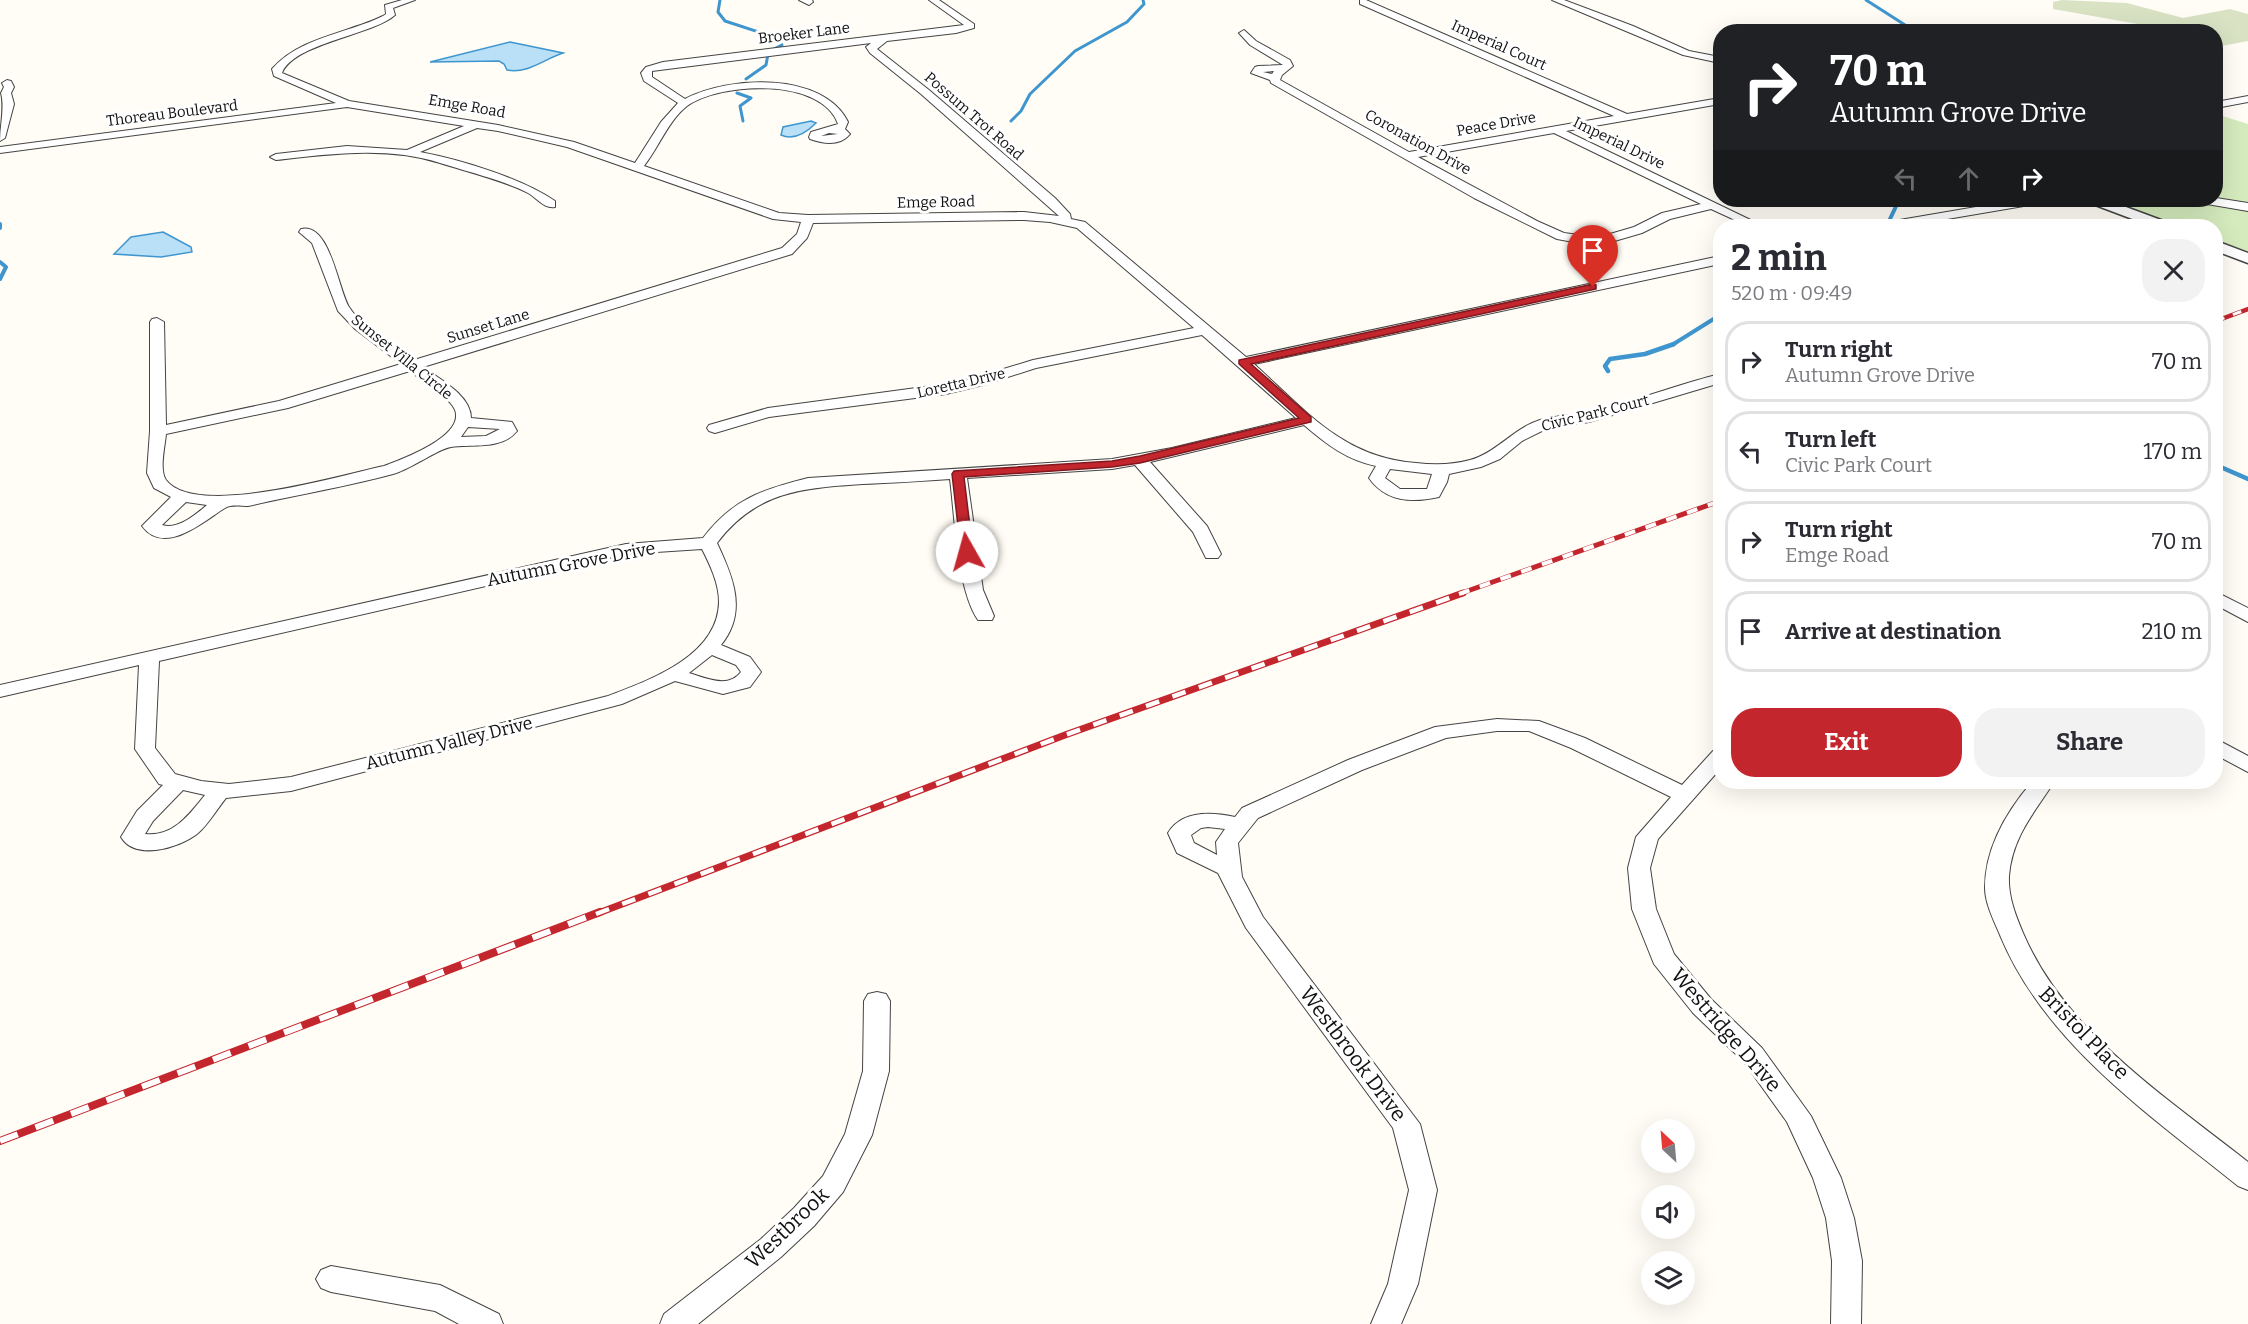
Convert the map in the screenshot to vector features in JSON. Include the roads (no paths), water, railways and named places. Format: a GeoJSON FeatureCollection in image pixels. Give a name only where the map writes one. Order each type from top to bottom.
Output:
{"type":"FeatureCollection","features":[{"type":"Feature","properties":{"kind":"street","name":"Emge Road"},"geometry":{"type":"LineString","coordinates":[[411,0],[388,7],[391,15],[384,20],[333,37],[277,69],[277,74],[291,82],[347,104],[477,124],[558,141],[638,166],[777,216],[808,219],[1024,216],[1063,220],[1081,225],[1243,362]]}},
{"type":"Feature","properties":{"kind":"street","name":"Broeker Lane"},"geometry":{"type":"LineString","coordinates":[[685,103],[648,80],[646,73],[649,69],[663,65],[956,30],[971,26],[933,0]]}},
{"type":"Feature","properties":{"kind":"street"},"geometry":{"type":"LineString","coordinates":[[1556,0],[1630,28],[1686,53],[1713,59]]}},
{"type":"Feature","properties":{"kind":"street","name":"Imperial Court"},"geometry":{"type":"LineString","coordinates":[[1363,2],[1623,116]]}},
{"type":"Feature","properties":{"kind":"street"},"geometry":{"type":"LineString","coordinates":[[1244,33],[1253,43],[1284,59],[1288,66],[1274,78]]}},
{"type":"Feature","properties":{"kind":"street","name":"Possum Trot Road"},"geometry":{"type":"LineString","coordinates":[[885,38],[871,46],[873,51],[925,92],[1051,201],[1066,217],[1063,220]]}},
{"type":"Feature","properties":{"kind":"street","name":"Coronation Drive"},"geometry":{"type":"LineString","coordinates":[[1285,68],[1258,69],[1256,73],[1274,78],[1286,88],[1478,195],[1549,231],[1545,236],[1545,242],[1556,246],[1568,246],[1579,239],[1611,238],[1638,230],[1666,216],[1712,205]]}},
{"type":"Feature","properties":{"kind":"street"},"geometry":{"type":"LineString","coordinates":[[0,138],[9,104],[6,93],[9,87],[8,80]]}},
{"type":"Feature","properties":{"kind":"street"},"geometry":{"type":"LineString","coordinates":[[638,166],[648,155],[670,117],[685,103],[706,93],[733,88],[799,89],[814,95],[834,111],[844,123],[838,130]]}},
{"type":"Feature","properties":{"kind":"street"},"geometry":{"type":"LineString","coordinates":[[2223,104],[2248,99]]}},
{"type":"Feature","properties":{"kind":"street","name":"Imperial Drive"},"geometry":{"type":"LineString","coordinates":[[1554,129],[1713,102]]}},
{"type":"Feature","properties":{"kind":"street","name":"Thoreau Boulevard"},"geometry":{"type":"LineString","coordinates":[[0,150],[347,104]]}},
{"type":"Feature","properties":{"kind":"street"},"geometry":{"type":"LineString","coordinates":[[408,153],[477,124]]}},
{"type":"Feature","properties":{"kind":"street","name":"Imperial Drive"},"geometry":{"type":"LineString","coordinates":[[1554,129],[1712,205]]}},
{"type":"Feature","properties":{"kind":"street","name":"Peace Drive"},"geometry":{"type":"LineString","coordinates":[[1408,155],[1554,129]]}},
{"type":"Feature","properties":{"kind":"street"},"geometry":{"type":"LineString","coordinates":[[276,157],[347,149],[408,153],[439,159],[531,190],[551,204]]}},
{"type":"Feature","properties":{"kind":"street"},"geometry":{"type":"LineString","coordinates":[[2223,203],[2248,207]]}},
{"type":"Feature","properties":{"kind":"street","name":"Imperial Drive"},"geometry":{"type":"LineString","coordinates":[[1716,207],[1742,219]]}},
{"type":"Feature","properties":{"kind":"street"},"geometry":{"type":"LineString","coordinates":[[1928,219],[1995,207]]}},
{"type":"Feature","properties":{"kind":"street"},"geometry":{"type":"LineString","coordinates":[[2113,207],[2145,219]]}},
{"type":"Feature","properties":{"kind":"street","name":"Sunset Lane"},"geometry":{"type":"LineString","coordinates":[[158,431],[283,405],[787,251],[803,235],[808,219]]}},
{"type":"Feature","properties":{"kind":"street","name":"Sunset Villa Circle"},"geometry":{"type":"LineString","coordinates":[[157,322],[158,431],[155,473],[160,484],[182,496],[197,500],[248,501],[389,470],[426,455],[447,442],[463,422],[463,410],[451,395],[360,326],[343,308],[322,247],[318,241],[305,232]]}},
{"type":"Feature","properties":{"kind":"street"},"geometry":{"type":"LineString","coordinates":[[2223,249],[2248,258]]}},
{"type":"Feature","properties":{"kind":"street"},"geometry":{"type":"LineString","coordinates":[[1243,362],[1713,261]]}},
{"type":"Feature","properties":{"kind":"street","name":"Loretta Drive"},"geometry":{"type":"LineString","coordinates":[[715,428],[768,412],[946,389],[978,382],[1033,364],[1205,330]]}},
{"type":"Feature","properties":{"kind":"street","name":"Civic Park Court"},"geometry":{"type":"LineString","coordinates":[[1243,362],[1336,444],[1366,459],[1386,464],[1441,470],[1475,464],[1494,456],[1516,438],[1544,424],[1584,419],[1713,380]]}},
{"type":"Feature","properties":{"kind":"street"},"geometry":{"type":"LineString","coordinates":[[708,543],[734,511],[774,492],[808,483],[1112,464],[1140,460],[1307,420]]}},
{"type":"Feature","properties":{"kind":"street","name":"Sunset Villa Circle"},"geometry":{"type":"LineString","coordinates":[[447,442],[487,441],[500,438],[509,431],[506,425],[463,422]]}},
{"type":"Feature","properties":{"kind":"street"},"geometry":{"type":"LineString","coordinates":[[1140,460],[1201,530],[1212,554]]}},
{"type":"Feature","properties":{"kind":"street"},"geometry":{"type":"LineString","coordinates":[[1386,464],[1377,478],[1381,486],[1395,493],[1413,497],[1433,493],[1439,482],[1441,470]]}},
{"type":"Feature","properties":{"kind":"street"},"geometry":{"type":"LineString","coordinates":[[958,474],[974,590],[986,616]]}},
{"type":"Feature","properties":{"kind":"street"},"geometry":{"type":"LineString","coordinates":[[182,496],[151,526],[165,532],[182,529],[194,524],[223,501]]}},
{"type":"Feature","properties":{"kind":"street","name":"Autumn Valley Drive"},"geometry":{"type":"LineString","coordinates":[[149,657],[145,749],[167,779],[221,790],[291,784],[615,700],[653,686],[673,675],[709,647],[724,626],[728,605],[723,578],[708,543]]}},
{"type":"Feature","properties":{"kind":"street","name":"Autumn Grove Drive"},"geometry":{"type":"LineString","coordinates":[[0,691],[626,549],[708,543]]}},
{"type":"Feature","properties":{"kind":"street"},"geometry":{"type":"LineString","coordinates":[[2223,602],[2248,616]]}},
{"type":"Feature","properties":{"kind":"street"},"geometry":{"type":"LineString","coordinates":[[673,675],[723,688],[743,683],[751,672],[743,661],[709,647]]}},
{"type":"Feature","properties":{"kind":"street","name":"Westbrook Drive"},"geometry":{"type":"LineString","coordinates":[[1386,1324],[1402,1284],[1423,1190],[1406,1124],[1254,922],[1230,877],[1227,842],[1250,813],[1355,765],[1442,732],[1497,724],[1532,725],[1578,743],[1683,795]]}},
{"type":"Feature","properties":{"kind":"street"},"geometry":{"type":"LineString","coordinates":[[2223,750],[2248,765]]}},
{"type":"Feature","properties":{"kind":"street","name":"Westridge Drive"},"geometry":{"type":"LineString","coordinates":[[1713,763],[1647,837],[1640,868],[1644,909],[1663,958],[1702,1006],[1753,1055],[1798,1116],[1827,1178],[1840,1218],[1847,1261],[1846,1324]]}},
{"type":"Feature","properties":{"kind":"street"},"geometry":{"type":"LineString","coordinates":[[179,782],[145,816],[132,837],[145,843],[173,838],[190,828],[221,790]]}},
{"type":"Feature","properties":{"kind":"street","name":"Bristol Place"},"geometry":{"type":"LineString","coordinates":[[2037,789],[2005,838],[1996,889],[2010,934],[2036,983],[2078,1033],[2133,1085],[2248,1178]]}},
{"type":"Feature","properties":{"kind":"street"},"geometry":{"type":"LineString","coordinates":[[1229,868],[1207,860],[1185,848],[1179,833],[1190,823],[1214,819],[1240,825]]}},
{"type":"Feature","properties":{"kind":"street","name":"Westbrook"},"geometry":{"type":"LineString","coordinates":[[675,1324],[771,1248],[804,1217],[833,1184],[858,1135],[876,1071],[877,1001]]}},
{"type":"Feature","properties":{"kind":"street"},"geometry":{"type":"LineString","coordinates":[[331,1279],[440,1298],[488,1324]]}},
{"type":"Feature","properties":{"kind":"water"},"geometry":{"type":"Polygon","coordinates":[[[510,42],[563,53],[529,68],[515,71],[507,70],[499,61],[430,62],[510,42]]]}},
{"type":"Feature","properties":{"kind":"water"},"geometry":{"type":"Polygon","coordinates":[[[811,121],[816,123],[800,135],[786,137],[781,135],[783,127],[811,121]]]}},
{"type":"Feature","properties":{"kind":"water"},"geometry":{"type":"Polygon","coordinates":[[[163,232],[191,247],[192,252],[161,257],[114,254],[131,237],[163,232]]]}},
{"type":"Feature","properties":{"kind":"waterway"},"geometry":{"type":"LineString","coordinates":[[720,0],[718,12],[725,21],[777,38],[782,45],[772,50]]}},
{"type":"Feature","properties":{"kind":"waterway"},"geometry":{"type":"LineString","coordinates":[[1011,121],[1021,111],[1030,94],[1075,51],[1127,22],[1144,4],[1143,0]]}},
{"type":"Feature","properties":{"kind":"waterway"},"geometry":{"type":"LineString","coordinates":[[1866,0],[1904,24]]}},
{"type":"Feature","properties":{"kind":"waterway"},"geometry":{"type":"LineString","coordinates":[[746,79],[766,65],[768,54]]}},
{"type":"Feature","properties":{"kind":"waterway"},"geometry":{"type":"LineString","coordinates":[[737,93],[751,98],[740,106],[743,121]]}},
{"type":"Feature","properties":{"kind":"waterway"},"geometry":{"type":"LineString","coordinates":[[1890,219],[1896,207]]}},
{"type":"Feature","properties":{"kind":"waterway"},"geometry":{"type":"LineString","coordinates":[[0,262],[6,267],[0,279]]}},
{"type":"Feature","properties":{"kind":"waterway"},"geometry":{"type":"LineString","coordinates":[[1673,344],[1713,319]]}},
{"type":"Feature","properties":{"kind":"waterway"},"geometry":{"type":"LineString","coordinates":[[1608,371],[1605,366],[1610,359],[1645,354],[1673,344]]}},
{"type":"Feature","properties":{"kind":"waterway"},"geometry":{"type":"LineString","coordinates":[[2223,468],[2248,479]]}},
{"type":"Feature","properties":{"kind":"railway"},"geometry":{"type":"LineString","coordinates":[[2223,318],[2248,309]]}},
{"type":"Feature","properties":{"kind":"railway"},"geometry":{"type":"LineString","coordinates":[[1459,594],[1713,503]]}},
{"type":"Feature","properties":{"kind":"railway"},"geometry":{"type":"LineString","coordinates":[[596,914],[1065,735],[1463,593]]}},
{"type":"Feature","properties":{"kind":"railway"},"geometry":{"type":"LineString","coordinates":[[0,1141],[600,912]]}}]}
